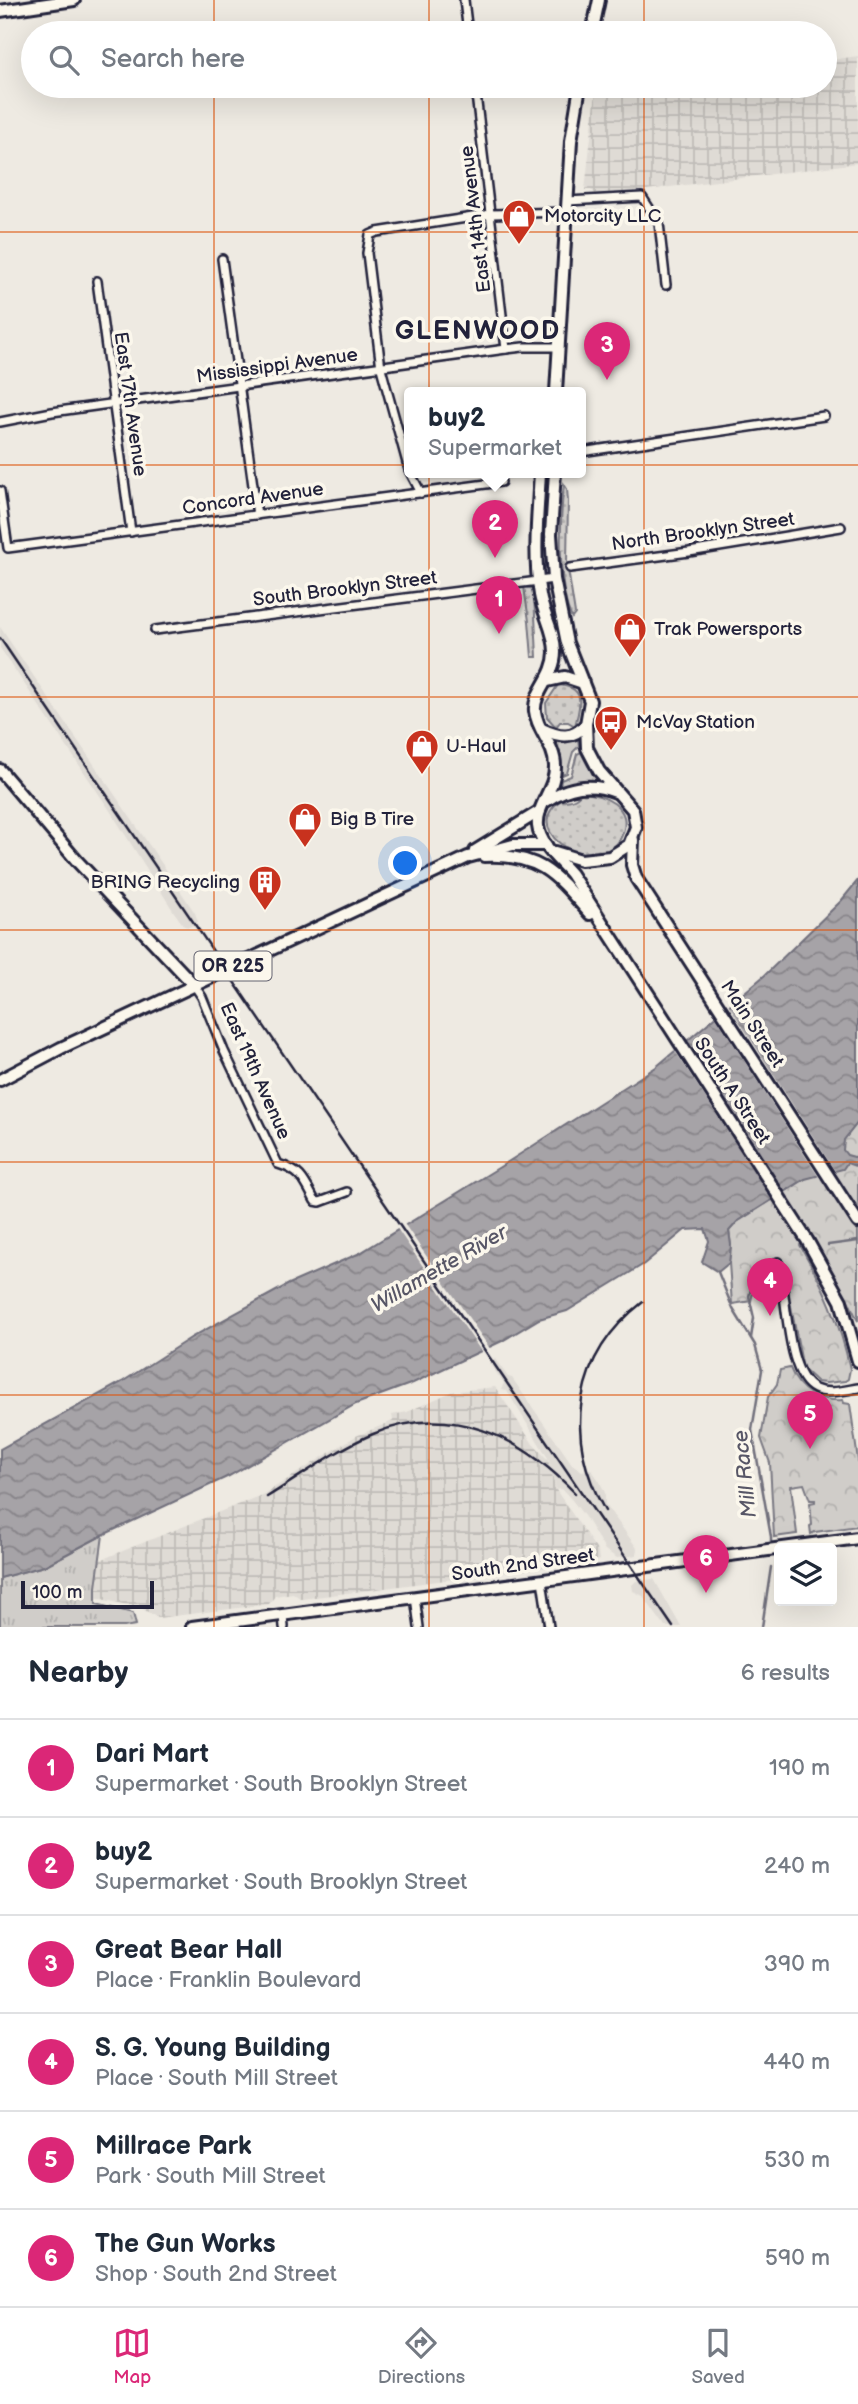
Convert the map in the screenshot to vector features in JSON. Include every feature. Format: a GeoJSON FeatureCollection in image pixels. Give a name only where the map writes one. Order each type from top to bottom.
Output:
{"type":"FeatureCollection","features":[{"type":"Feature","properties":{"kind":"main road"},"geometry":{"type":"LineString","coordinates":[[0,11],[74,0]]}},
{"type":"Feature","properties":{"kind":"main road"},"geometry":{"type":"LineString","coordinates":[[595,21],[599,0]]}},
{"type":"Feature","properties":{"kind":"main road"},"geometry":{"type":"LineString","coordinates":[[556,387],[570,141],[578,98]]}},
{"type":"Feature","properties":{"kind":"main road"},"geometry":{"type":"LineString","coordinates":[[540,478],[538,580],[541,604],[555,648],[553,666],[535,706],[536,716],[551,744],[555,762],[553,785],[538,825],[550,848],[581,860],[601,860],[621,853],[633,840],[635,816],[630,805],[592,760],[586,741],[590,701],[567,643],[554,579],[551,534],[555,478]]}},
{"type":"Feature","properties":{"kind":"main road"},"geometry":{"type":"LineString","coordinates":[[547,681],[565,677],[583,683]]}},
{"type":"Feature","properties":{"kind":"main road"},"geometry":{"type":"LineString","coordinates":[[542,729],[556,735],[568,736],[578,733],[586,724]]}},
{"type":"Feature","properties":{"kind":"main road","name":"East 19th Avenue"},"geometry":{"type":"LineString","coordinates":[[0,770],[77,860],[194,985]]}},
{"type":"Feature","properties":{"kind":"main road"},"geometry":{"type":"LineString","coordinates":[[543,806],[562,791],[580,786],[600,787],[620,793]]}},
{"type":"Feature","properties":{"kind":"main road","name":"OR 225"},"geometry":{"type":"LineString","coordinates":[[0,1080],[61,1048],[468,857],[543,806]]}},
{"type":"Feature","properties":{"kind":"main road","name":"Main Street"},"geometry":{"type":"LineString","coordinates":[[633,840],[632,867],[650,898],[858,1222]]}},
{"type":"Feature","properties":{"kind":"main road","name":"OR 225"},"geometry":{"type":"LineString","coordinates":[[468,857],[513,845],[550,848]]}},
{"type":"Feature","properties":{"kind":"main road","name":"South A Street"},"geometry":{"type":"LineString","coordinates":[[550,848],[571,874],[807,1240],[830,1279],[848,1320],[858,1362]]}},
{"type":"Feature","properties":{"kind":"main road","name":"OR 225"},"geometry":{"type":"LineString","coordinates":[[468,857],[510,856],[533,862],[562,882],[613,940]]}},
{"type":"Feature","properties":{"kind":"main road"},"geometry":{"type":"LineString","coordinates":[[830,1279],[843,1297],[858,1332]]}},
{"type":"Feature","properties":{"kind":"main road","name":"South 2nd Street"},"geometry":{"type":"LineString","coordinates":[[819,1543],[858,1538]]}},
{"type":"Feature","properties":{"kind":"main road","name":"South 2nd Street"},"geometry":{"type":"LineString","coordinates":[[192,1627],[774,1549]]}},
{"type":"Feature","properties":{"kind":"street"},"geometry":{"type":"LineString","coordinates":[[464,0],[467,21]]}},
{"type":"Feature","properties":{"kind":"street","name":"East 14th Avenue"},"geometry":{"type":"LineString","coordinates":[[477,98],[506,349]]}},
{"type":"Feature","properties":{"kind":"street"},"geometry":{"type":"LineString","coordinates":[[404,449],[382,368],[367,253],[370,235],[492,214],[636,196],[644,199],[659,223],[666,285]]}},
{"type":"Feature","properties":{"kind":"street"},"geometry":{"type":"LineString","coordinates":[[222,259],[257,515]]}},
{"type":"Feature","properties":{"kind":"street","name":"East 17th Avenue"},"geometry":{"type":"LineString","coordinates":[[97,281],[131,532]]}},
{"type":"Feature","properties":{"kind":"street","name":"Mississippi Avenue"},"geometry":{"type":"LineString","coordinates":[[0,422],[115,403],[506,349],[559,348]]}},
{"type":"Feature","properties":{"kind":"street"},"geometry":{"type":"LineString","coordinates":[[586,451],[824,416]]}},
{"type":"Feature","properties":{"kind":"street"},"geometry":{"type":"LineString","coordinates":[[414,478],[421,492]]}},
{"type":"Feature","properties":{"kind":"street","name":"Concord Avenue"},"geometry":{"type":"LineString","coordinates":[[0,491],[8,548],[501,482]]}},
{"type":"Feature","properties":{"kind":"street","name":"North Brooklyn Street"},"geometry":{"type":"LineString","coordinates":[[570,568],[690,552],[841,527]]}},
{"type":"Feature","properties":{"kind":"street","name":"South Brooklyn Street"},"geometry":{"type":"LineString","coordinates":[[155,630],[554,579]]}},
{"type":"Feature","properties":{"kind":"street","name":"East 19th Avenue"},"geometry":{"type":"LineString","coordinates":[[194,985],[202,997],[278,1164],[293,1168],[301,1176],[314,1201],[320,1202],[347,1192]]}},
{"type":"Feature","properties":{"kind":"street"},"geometry":{"type":"LineString","coordinates":[[778,1262],[784,1284],[794,1361],[799,1375],[816,1390],[828,1392],[858,1388]]}},
{"type":"Feature","properties":{"kind":"street"},"geometry":{"type":"LineString","coordinates":[[542,1580],[549,1627]]}},
{"type":"Feature","properties":{"kind":"street"},"geometry":{"type":"LineString","coordinates":[[415,1597],[419,1627]]}},
{"type":"Feature","properties":{"kind":"street"},"geometry":{"type":"LineString","coordinates":[[283,1615],[284,1627]]}},
{"type":"Feature","properties":{"kind":"shaded area"},"geometry":{"type":"Polygon","coordinates":[[[858,56],[858,163],[599,196],[591,190],[585,190],[595,98],[837,98],[837,59],[858,56]]]}},
{"type":"Feature","properties":{"kind":"shaded area"},"geometry":{"type":"Polygon","coordinates":[[[0,627],[169,874],[198,922],[189,927],[184,926],[174,912],[109,809],[0,648],[0,627]]]}},
{"type":"Feature","properties":{"kind":"shaded area"},"geometry":{"type":"Polygon","coordinates":[[[495,1359],[508,1377],[512,1378],[572,1464],[582,1471],[591,1469],[605,1493],[605,1504],[637,1548],[636,1555],[617,1558],[605,1550],[572,1500],[562,1489],[556,1490],[548,1458],[507,1391],[501,1390],[504,1383],[489,1363],[495,1359]]]}},
{"type":"Feature","properties":{"kind":"shaded area"},"geometry":{"type":"Polygon","coordinates":[[[495,1387],[533,1444],[548,1460],[556,1490],[598,1552],[599,1560],[301,1599],[293,1593],[275,1596],[269,1604],[158,1618],[141,1608],[83,1595],[83,1567],[264,1494],[356,1436],[393,1421],[392,1415],[407,1412],[451,1392],[495,1387]]]}},
{"type":"Feature","properties":{"kind":"shaded area"},"geometry":{"type":"Polygon","coordinates":[[[654,1579],[681,1627],[665,1627],[643,1596],[633,1591],[632,1585],[636,1581],[654,1579]]]}},
{"type":"Feature","properties":{"kind":"green space"},"geometry":{"type":"Polygon","coordinates":[[[545,478],[549,478],[547,566],[541,567],[545,478]]]}},
{"type":"Feature","properties":{"kind":"green space"},"geometry":{"type":"Polygon","coordinates":[[[564,484],[568,501],[567,563],[575,614],[572,618],[567,606],[562,572],[561,515],[564,484]]]}},
{"type":"Feature","properties":{"kind":"green space"},"geometry":{"type":"Polygon","coordinates":[[[524,587],[531,588],[534,594],[537,657],[532,657],[524,587]]]}},
{"type":"Feature","properties":{"kind":"green space"},"geometry":{"type":"Polygon","coordinates":[[[558,685],[574,689],[577,694],[579,705],[575,726],[560,722],[556,727],[547,717],[546,703],[558,685]]]}},
{"type":"Feature","properties":{"kind":"green space"},"geometry":{"type":"Polygon","coordinates":[[[578,739],[579,746],[573,752],[567,773],[562,775],[556,741],[578,739]]]}},
{"type":"Feature","properties":{"kind":"green space"},"geometry":{"type":"Polygon","coordinates":[[[581,752],[599,780],[560,785],[561,780],[571,776],[577,754],[581,752]]]}},
{"type":"Feature","properties":{"kind":"green space"},"geometry":{"type":"Polygon","coordinates":[[[581,793],[607,799],[620,809],[624,816],[622,835],[612,848],[598,854],[567,848],[555,839],[548,827],[549,813],[561,800],[572,800],[581,793]]]}},
{"type":"Feature","properties":{"kind":"green space"},"geometry":{"type":"Polygon","coordinates":[[[858,1122],[858,1321],[812,1238],[800,1245],[830,1305],[850,1369],[845,1381],[817,1382],[803,1369],[783,1264],[758,1271],[751,1301],[732,1304],[729,1231],[737,1222],[805,1179],[829,1157],[858,1122]]]}},
{"type":"Feature","properties":{"kind":"green space"},"geometry":{"type":"Polygon","coordinates":[[[790,1368],[799,1383],[811,1394],[826,1399],[843,1400],[844,1403],[850,1404],[858,1460],[858,1526],[811,1534],[810,1503],[815,1500],[810,1500],[804,1484],[791,1486],[797,1534],[774,1537],[770,1463],[761,1438],[768,1397],[777,1384],[780,1370],[790,1368]]]}},
{"type":"Feature","properties":{"kind":"green space"},"geometry":{"type":"Polygon","coordinates":[[[103,1535],[96,1604],[133,1613],[136,1625],[0,1627],[0,1578],[44,1566],[103,1535]]]}},
{"type":"Feature","properties":{"kind":"water","name":"Willamette River"},"geometry":{"type":"Polygon","coordinates":[[[858,880],[858,1122],[844,1140],[843,1150],[847,1155],[858,1158],[858,1167],[847,1163],[843,1169],[805,1179],[737,1222],[729,1231],[729,1263],[718,1272],[702,1262],[709,1241],[705,1229],[685,1230],[644,1264],[567,1311],[539,1319],[502,1341],[413,1383],[356,1404],[229,1476],[44,1566],[0,1578],[0,1449],[122,1382],[192,1337],[289,1284],[360,1253],[656,1067],[765,975],[841,901],[858,880]]]}},
{"type":"Feature","properties":{"kind":"pier"},"geometry":{"type":"Polygon","coordinates":[[[727,1002],[837,1174],[820,1179],[714,1014],[727,1002]]]}},
{"type":"Feature","properties":{"kind":"pier"},"geometry":{"type":"Polygon","coordinates":[[[685,1038],[786,1196],[774,1203],[673,1048],[685,1038]]]}},
{"type":"Feature","properties":{"kind":"pier"},"geometry":{"type":"Polygon","coordinates":[[[403,1222],[491,1350],[483,1354],[396,1227],[403,1222]]]}},
{"type":"Feature","properties":{"kind":"waterway"},"geometry":{"type":"LineString","coordinates":[[828,1245],[858,1241]]}},
{"type":"Feature","properties":{"kind":"waterway","name":"Mill Race"},"geometry":{"type":"LineString","coordinates":[[718,1272],[733,1309],[755,1345],[762,1370],[752,1430],[771,1547]]}},
{"type":"Feature","properties":{"kind":"waterway"},"geometry":{"type":"LineString","coordinates":[[751,1338],[754,1318],[749,1296],[752,1286],[754,1282],[774,1272]]}},
{"type":"Feature","properties":{"kind":"waterway","name":"Mill Race"},"geometry":{"type":"LineString","coordinates":[[762,1627],[771,1567]]}},
{"type":"Feature","properties":{"kind":"railway"},"geometry":{"type":"LineString","coordinates":[[0,638],[673,1627]]}},
{"type":"Feature","properties":{"kind":"railway"},"geometry":{"type":"LineString","coordinates":[[605,1511],[583,1454],[580,1426],[582,1399],[589,1372],[602,1347],[620,1323],[643,1302]]}},
{"type":"Feature","properties":{"kind":"railway"},"geometry":{"type":"LineString","coordinates":[[267,1497],[359,1440],[402,1425],[429,1422],[457,1424],[483,1430],[508,1441],[531,1455],[575,1493]]}},
{"type":"Feature","properties":{"kind":"place","name":"Motorcity LLC"},"geometry":{"type":"Point","coordinates":[519,246]}},
{"type":"Feature","properties":{"kind":"place","name":"Great Bear Hall"},"geometry":{"type":"Point","coordinates":[607,380]}},
{"type":"Feature","properties":{"kind":"place","name":"buy2"},"geometry":{"type":"Point","coordinates":[495,558]}},
{"type":"Feature","properties":{"kind":"place","name":"Dari Mart"},"geometry":{"type":"Point","coordinates":[499,634]}},
{"type":"Feature","properties":{"kind":"place","name":"Trak Powersports"},"geometry":{"type":"Point","coordinates":[630,659]}},
{"type":"Feature","properties":{"kind":"place","name":"McVay Station"},"geometry":{"type":"Point","coordinates":[611,752]}},
{"type":"Feature","properties":{"kind":"place","name":"U-Haul"},"geometry":{"type":"Point","coordinates":[422,776]}},
{"type":"Feature","properties":{"kind":"place","name":"Big B Tire"},"geometry":{"type":"Point","coordinates":[305,849]}},
{"type":"Feature","properties":{"kind":"place","name":"BRING Recycling"},"geometry":{"type":"Point","coordinates":[265,912]}},
{"type":"Feature","properties":{"kind":"place","name":"S. G. Young Building"},"geometry":{"type":"Point","coordinates":[770,1316]}},
{"type":"Feature","properties":{"kind":"place","name":"Millrace Park"},"geometry":{"type":"Point","coordinates":[810,1449]}},
{"type":"Feature","properties":{"kind":"place","name":"The Gun Works"},"geometry":{"type":"Point","coordinates":[706,1593]}},
{"type":"Feature","properties":{"kind":"district","name":"GLENWOOD"},"geometry":{"type":"Point","coordinates":[478,331]}}]}
